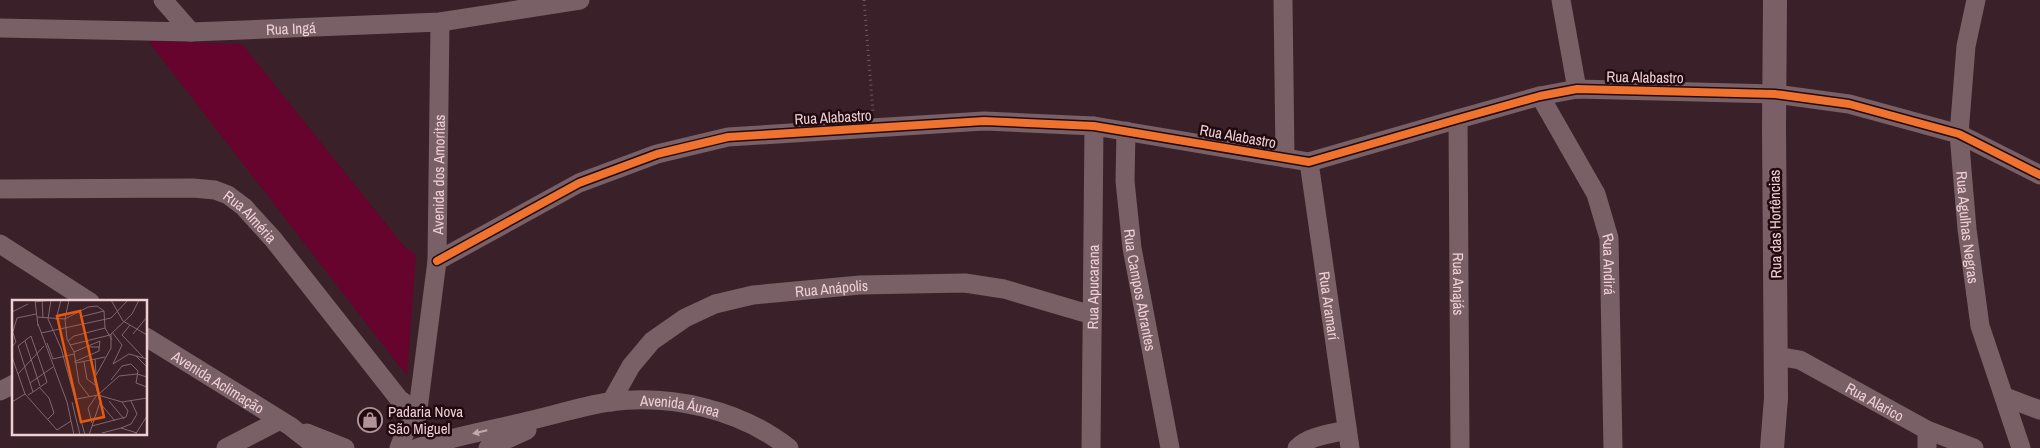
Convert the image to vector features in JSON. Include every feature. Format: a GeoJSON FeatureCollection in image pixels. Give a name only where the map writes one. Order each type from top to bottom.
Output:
{"type":"FeatureCollection","features":[{"type":"Feature","properties":{"kind":"main road","name":"Rua das Hortências"},"geometry":{"type":"LineString","coordinates":[[1772,448],[1776,398],[1775,0]]}},
{"type":"Feature","properties":{"kind":"street"},"geometry":{"type":"LineString","coordinates":[[163,0],[190,32]]}},
{"type":"Feature","properties":{"kind":"street","name":"Rua Ingá"},"geometry":{"type":"LineString","coordinates":[[0,28],[190,32],[440,22],[580,0]]}},
{"type":"Feature","properties":{"kind":"street"},"geometry":{"type":"LineString","coordinates":[[1283,0],[1284,158]]}},
{"type":"Feature","properties":{"kind":"street"},"geometry":{"type":"LineString","coordinates":[[1561,0],[1577,88]]}},
{"type":"Feature","properties":{"kind":"street","name":"Rua Agulhas Negras"},"geometry":{"type":"LineString","coordinates":[[1976,0],[1966,46],[1959,134],[1967,229],[1980,326],[2021,448]]}},
{"type":"Feature","properties":{"kind":"street","name":"Avenida dos Amoritas"},"geometry":{"type":"LineString","coordinates":[[399,448],[404,433],[417,415],[436,261],[440,22]]}},
{"type":"Feature","properties":{"kind":"street","name":"Rua Alabastro"},"geometry":{"type":"LineString","coordinates":[[436,261],[579,183],[657,154],[728,137],[984,122],[1094,126],[1310,162],[1540,96],[1577,88],[1775,94],[1849,104],[1959,134],[2040,175]]}},
{"type":"Feature","properties":{"kind":"street","name":"Rua Andirá"},"geometry":{"type":"LineString","coordinates":[[1540,96],[1596,194],[1609,238],[1613,448]]}},
{"type":"Feature","properties":{"kind":"street","name":"Rua Anajás"},"geometry":{"type":"LineString","coordinates":[[1458,119],[1460,448]]}},
{"type":"Feature","properties":{"kind":"street","name":"Rua Apucarana"},"geometry":{"type":"LineString","coordinates":[[1091,448],[1094,126]]}},
{"type":"Feature","properties":{"kind":"street","name":"Rua Campos Abrantes"},"geometry":{"type":"LineString","coordinates":[[1126,131],[1125,180],[1132,248],[1170,448]]}},
{"type":"Feature","properties":{"kind":"street","name":"Rua Aramarí"},"geometry":{"type":"LineString","coordinates":[[1310,162],[1348,439]]}},
{"type":"Feature","properties":{"kind":"street","name":"Rua Alméria"},"geometry":{"type":"LineString","coordinates":[[0,189],[193,188],[215,190],[228,195],[244,207],[273,239],[399,399],[417,415]]}},
{"type":"Feature","properties":{"kind":"street"},"geometry":{"type":"LineString","coordinates":[[0,244],[87,300]]}},
{"type":"Feature","properties":{"kind":"street","name":"Rua Anápolis"},"geometry":{"type":"LineString","coordinates":[[611,402],[631,366],[652,341],[685,318],[715,304],[753,295],[860,285],[965,283],[1004,289],[1092,315]]}},
{"type":"Feature","properties":{"kind":"street","name":"Avenida Aclimação"},"geometry":{"type":"LineString","coordinates":[[148,339],[285,423],[318,448]]}},
{"type":"Feature","properties":{"kind":"street","name":"Rua Alarico"},"geometry":{"type":"LineString","coordinates":[[1776,356],[1800,360],[1927,439],[1974,448]]}},
{"type":"Feature","properties":{"kind":"street"},"geometry":{"type":"LineString","coordinates":[[0,391],[12,385]]}},
{"type":"Feature","properties":{"kind":"street"},"geometry":{"type":"LineString","coordinates":[[2005,397],[2040,410]]}},
{"type":"Feature","properties":{"kind":"street","name":"Avenida Áurea"},"geometry":{"type":"LineString","coordinates":[[428,446],[611,402],[644,400],[680,402],[727,414],[759,428],[789,448]]}},
{"type":"Feature","properties":{"kind":"street","name":"Avenida Áurea"},"geometry":{"type":"LineString","coordinates":[[488,448],[562,414]]}},
{"type":"Feature","properties":{"kind":"street"},"geometry":{"type":"LineString","coordinates":[[417,415],[427,430],[428,446]]}},
{"type":"Feature","properties":{"kind":"street"},"geometry":{"type":"LineString","coordinates":[[226,448],[285,423]]}},
{"type":"Feature","properties":{"kind":"street","name":"Avenida Aclimação"},"geometry":{"type":"LineString","coordinates":[[285,423],[345,448]]}},
{"type":"Feature","properties":{"kind":"street"},"geometry":{"type":"LineString","coordinates":[[1297,448],[1301,443],[1312,438],[1348,439]]}},
{"type":"Feature","properties":{"kind":"path"},"geometry":{"type":"LineString","coordinates":[[864,0],[874,128]]}},
{"type":"Feature","properties":{"kind":"shaded area"},"geometry":{"type":"Polygon","coordinates":[[[148,41],[242,44],[404,246],[416,255],[407,376],[148,41]]]}},
{"type":"Feature","properties":{"kind":"cycle path"},"geometry":{"type":"LineString","coordinates":[[437,261],[579,183],[657,154],[728,137],[984,121],[1094,126],[1309,162],[1540,96],[1577,89],[1775,94],[1849,104],[1959,134],[2040,175]]}},
{"type":"Feature","properties":{"kind":"place","name":"Padaria Nova São Miguel"},"geometry":{"type":"Point","coordinates":[370,420]}}]}
